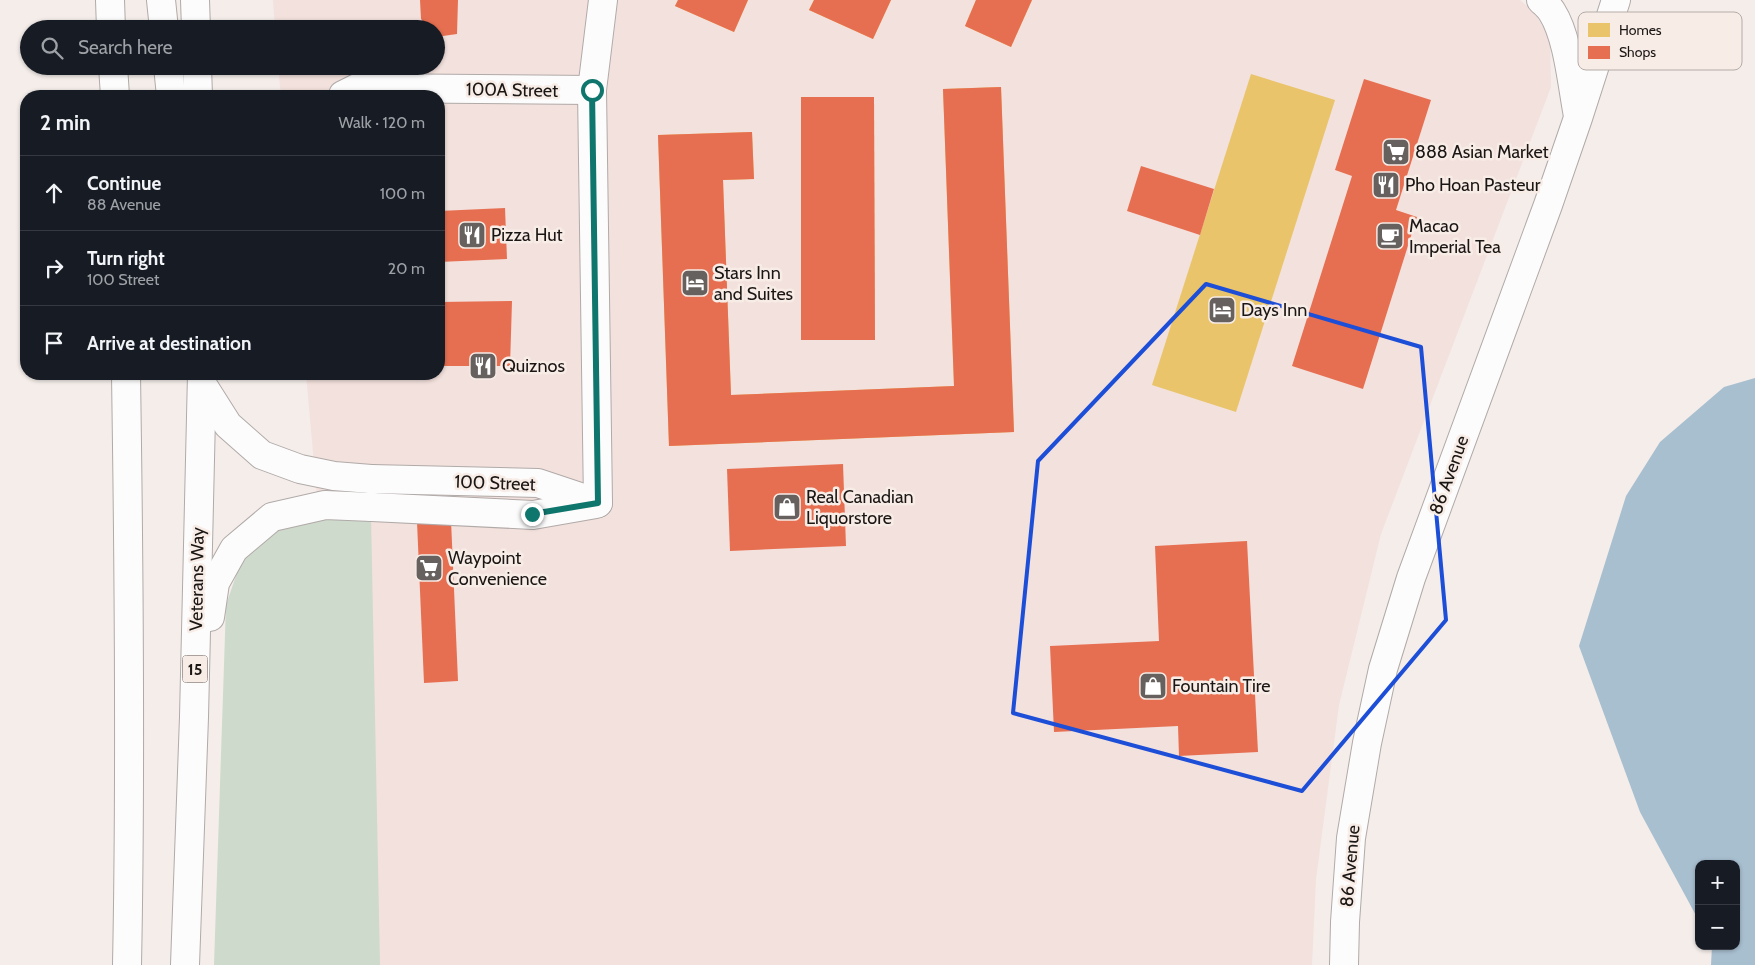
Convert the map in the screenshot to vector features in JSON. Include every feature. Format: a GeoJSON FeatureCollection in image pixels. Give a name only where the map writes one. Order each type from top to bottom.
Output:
{"type":"FeatureCollection","features":[{"type":"Feature","properties":{"kind":"street"},"geometry":{"type":"LineString","coordinates":[[110,0],[111,20]]}},
{"type":"Feature","properties":{"kind":"street"},"geometry":{"type":"LineString","coordinates":[[161,0],[163,20]]}},
{"type":"Feature","properties":{"kind":"street"},"geometry":{"type":"LineString","coordinates":[[195,0],[196,20]]}},
{"type":"Feature","properties":{"kind":"street"},"geometry":{"type":"LineString","coordinates":[[598,503],[592,90],[603,0]]}},
{"type":"Feature","properties":{"kind":"street"},"geometry":{"type":"LineString","coordinates":[[1541,0],[1552,11],[1559,28],[1578,118]]}},
{"type":"Feature","properties":{"kind":"street","name":"86 Avenue"},"geometry":{"type":"LineString","coordinates":[[1612,12],[1616,0]]}},
{"type":"Feature","properties":{"kind":"street","name":"86 Avenue"},"geometry":{"type":"LineString","coordinates":[[1344,965],[1351,838],[1367,743],[1383,669],[1411,578],[1504,329],[1593,70]]}},
{"type":"Feature","properties":{"kind":"street"},"geometry":{"type":"LineString","coordinates":[[114,75],[115,90]]}},
{"type":"Feature","properties":{"kind":"street"},"geometry":{"type":"LineString","coordinates":[[169,75],[170,90]]}},
{"type":"Feature","properties":{"kind":"street"},"geometry":{"type":"LineString","coordinates":[[198,75],[198,90]]}},
{"type":"Feature","properties":{"kind":"street","name":"100A Street"},"geometry":{"type":"LineString","coordinates":[[353,90],[357,88],[592,90]]}},
{"type":"Feature","properties":{"kind":"street"},"geometry":{"type":"LineString","coordinates":[[126,380],[129,893],[127,965]]}},
{"type":"Feature","properties":{"kind":"street","name":"Veterans Way"},"geometry":{"type":"LineString","coordinates":[[185,965],[194,717],[202,380]]}},
{"type":"Feature","properties":{"kind":"street","name":"100 Street"},"geometry":{"type":"LineString","coordinates":[[203,380],[228,425],[262,454],[300,469],[334,476],[371,479],[538,483],[598,503]]}},
{"type":"Feature","properties":{"kind":"street","name":"100 Street"},"geometry":{"type":"LineString","coordinates":[[194,717],[215,584],[234,549],[272,517],[325,505],[532,514],[598,503]]}},
{"type":"Feature","properties":{"kind":"highlighted area"},"geometry":{"type":"Polygon","coordinates":[[[1206,284],[1421,347],[1446,620],[1302,791],[1013,713],[1038,461],[1206,284]]]}},
{"type":"Feature","properties":{"kind":"shaded area"},"geometry":{"type":"Polygon","coordinates":[[[273,0],[1520,0],[1534,12],[1550,39],[1551,87],[1381,534],[1339,705],[1316,879],[1312,965],[359,965],[307,380],[445,380],[445,90],[280,90],[279,75],[445,75],[445,20],[274,20],[273,0]]]}},
{"type":"Feature","properties":{"kind":"green space"},"geometry":{"type":"Polygon","coordinates":[[[371,516],[380,965],[214,965],[226,605],[241,561],[258,541],[291,520],[371,516]]]}},
{"type":"Feature","properties":{"kind":"water"},"geometry":{"type":"Polygon","coordinates":[[[1755,378],[1755,965],[1711,965],[1712,950],[1740,950],[1740,860],[1695,860],[1695,914],[1640,812],[1579,646],[1626,496],[1660,442],[1724,387],[1755,378]]]}},
{"type":"Feature","properties":{"kind":"building: Homes"},"geometry":{"type":"Polygon","coordinates":[[[678,0],[748,0],[734,32],[675,6],[678,0]]]}},
{"type":"Feature","properties":{"kind":"building: Homes"},"geometry":{"type":"Polygon","coordinates":[[[814,0],[891,0],[873,39],[809,10],[814,0]]]}},
{"type":"Feature","properties":{"kind":"building: Homes"},"geometry":{"type":"Polygon","coordinates":[[[976,0],[1032,0],[1011,47],[965,26],[976,0]]]}},
{"type":"Feature","properties":{"kind":"building: Homes","name":"Days Inn"},"geometry":{"type":"Polygon","coordinates":[[[1251,74],[1335,100],[1236,412],[1152,385],[1251,74]]]}},
{"type":"Feature","properties":{"kind":"building: Homes","name":"Stars Inn and Suites"},"geometry":{"type":"Polygon","coordinates":[[[1001,87],[1014,432],[669,446],[658,135],[752,132],[754,179],[723,180],[731,395],[954,386],[943,89],[1001,87]]]}},
{"type":"Feature","properties":{"kind":"building: Homes","name":"Stars Inn and Suites"},"geometry":{"type":"Polygon","coordinates":[[[801,97],[874,97],[875,340],[801,340],[801,97]]]}},
{"type":"Feature","properties":{"kind":"building: Shops"},"geometry":{"type":"Polygon","coordinates":[[[420,0],[458,0],[457,34],[445,36],[445,20],[421,19],[420,0]]]}},
{"type":"Feature","properties":{"kind":"building: Shops"},"geometry":{"type":"Polygon","coordinates":[[[678,0],[748,0],[734,32],[675,6],[678,0]]]}},
{"type":"Feature","properties":{"kind":"building: Shops"},"geometry":{"type":"Polygon","coordinates":[[[814,0],[891,0],[873,39],[809,10],[814,0]]]}},
{"type":"Feature","properties":{"kind":"building: Shops"},"geometry":{"type":"Polygon","coordinates":[[[976,0],[1032,0],[1011,47],[965,26],[976,0]]]}},
{"type":"Feature","properties":{"kind":"building: Shops"},"geometry":{"type":"Polygon","coordinates":[[[1364,79],[1431,100],[1396,210],[1417,217],[1363,389],[1292,366],[1352,176],[1335,170],[1364,79]]]}},
{"type":"Feature","properties":{"kind":"building: Shops","name":"Stars Inn and Suites"},"geometry":{"type":"Polygon","coordinates":[[[1001,87],[1014,432],[669,446],[658,135],[752,132],[754,179],[723,180],[731,395],[954,386],[943,89],[1001,87]]]}},
{"type":"Feature","properties":{"kind":"building: Shops","name":"Stars Inn and Suites"},"geometry":{"type":"Polygon","coordinates":[[[801,97],[874,97],[875,340],[801,340],[801,97]]]}},
{"type":"Feature","properties":{"kind":"building: Shops"},"geometry":{"type":"Polygon","coordinates":[[[1141,166],[1214,189],[1200,235],[1127,211],[1141,166]]]}},
{"type":"Feature","properties":{"kind":"building: Shops","name":"Pizza Hut"},"geometry":{"type":"Polygon","coordinates":[[[505,208],[507,259],[445,262],[445,211],[505,208]]]}},
{"type":"Feature","properties":{"kind":"building: Shops"},"geometry":{"type":"Polygon","coordinates":[[[512,301],[510,366],[445,366],[445,302],[512,301]]]}},
{"type":"Feature","properties":{"kind":"building: Shops","name":"Real Canadian Liquorstore"},"geometry":{"type":"Polygon","coordinates":[[[843,464],[846,546],[730,551],[727,469],[843,464]]]}},
{"type":"Feature","properties":{"kind":"building: Shops"},"geometry":{"type":"Polygon","coordinates":[[[451,520],[458,681],[424,683],[417,522],[451,520]]]}},
{"type":"Feature","properties":{"kind":"building: Shops","name":"Fountain Tire"},"geometry":{"type":"Polygon","coordinates":[[[1247,541],[1258,752],[1179,756],[1178,726],[1054,732],[1050,646],[1159,641],[1155,546],[1247,541]]]}},
{"type":"Feature","properties":{"kind":"place","name":"888 Asian Market"},"geometry":{"type":"Point","coordinates":[1396,152]}},
{"type":"Feature","properties":{"kind":"place","name":"Pho Hoan Pasteur"},"geometry":{"type":"Point","coordinates":[1386,185]}},
{"type":"Feature","properties":{"kind":"place","name":"Pizza Hut"},"geometry":{"type":"Point","coordinates":[472,235]}},
{"type":"Feature","properties":{"kind":"place","name":"Macao Imperial Tea"},"geometry":{"type":"Point","coordinates":[1390,236]}},
{"type":"Feature","properties":{"kind":"place","name":"Stars Inn and Suites"},"geometry":{"type":"Point","coordinates":[695,283]}},
{"type":"Feature","properties":{"kind":"place","name":"Days Inn"},"geometry":{"type":"Point","coordinates":[1222,310]}},
{"type":"Feature","properties":{"kind":"place","name":"Quiznos"},"geometry":{"type":"Point","coordinates":[483,366]}},
{"type":"Feature","properties":{"kind":"place","name":"Real Canadian Liquorstore"},"geometry":{"type":"Point","coordinates":[787,507]}},
{"type":"Feature","properties":{"kind":"place","name":"Waypoint Convenience"},"geometry":{"type":"Point","coordinates":[429,568]}},
{"type":"Feature","properties":{"kind":"place","name":"Fountain Tire"},"geometry":{"type":"Point","coordinates":[1153,686]}},
{"type":"Feature","properties":{"kind":"route"},"geometry":{"type":"LineString","coordinates":[[532,514],[598,503],[592,90]]}}]}
